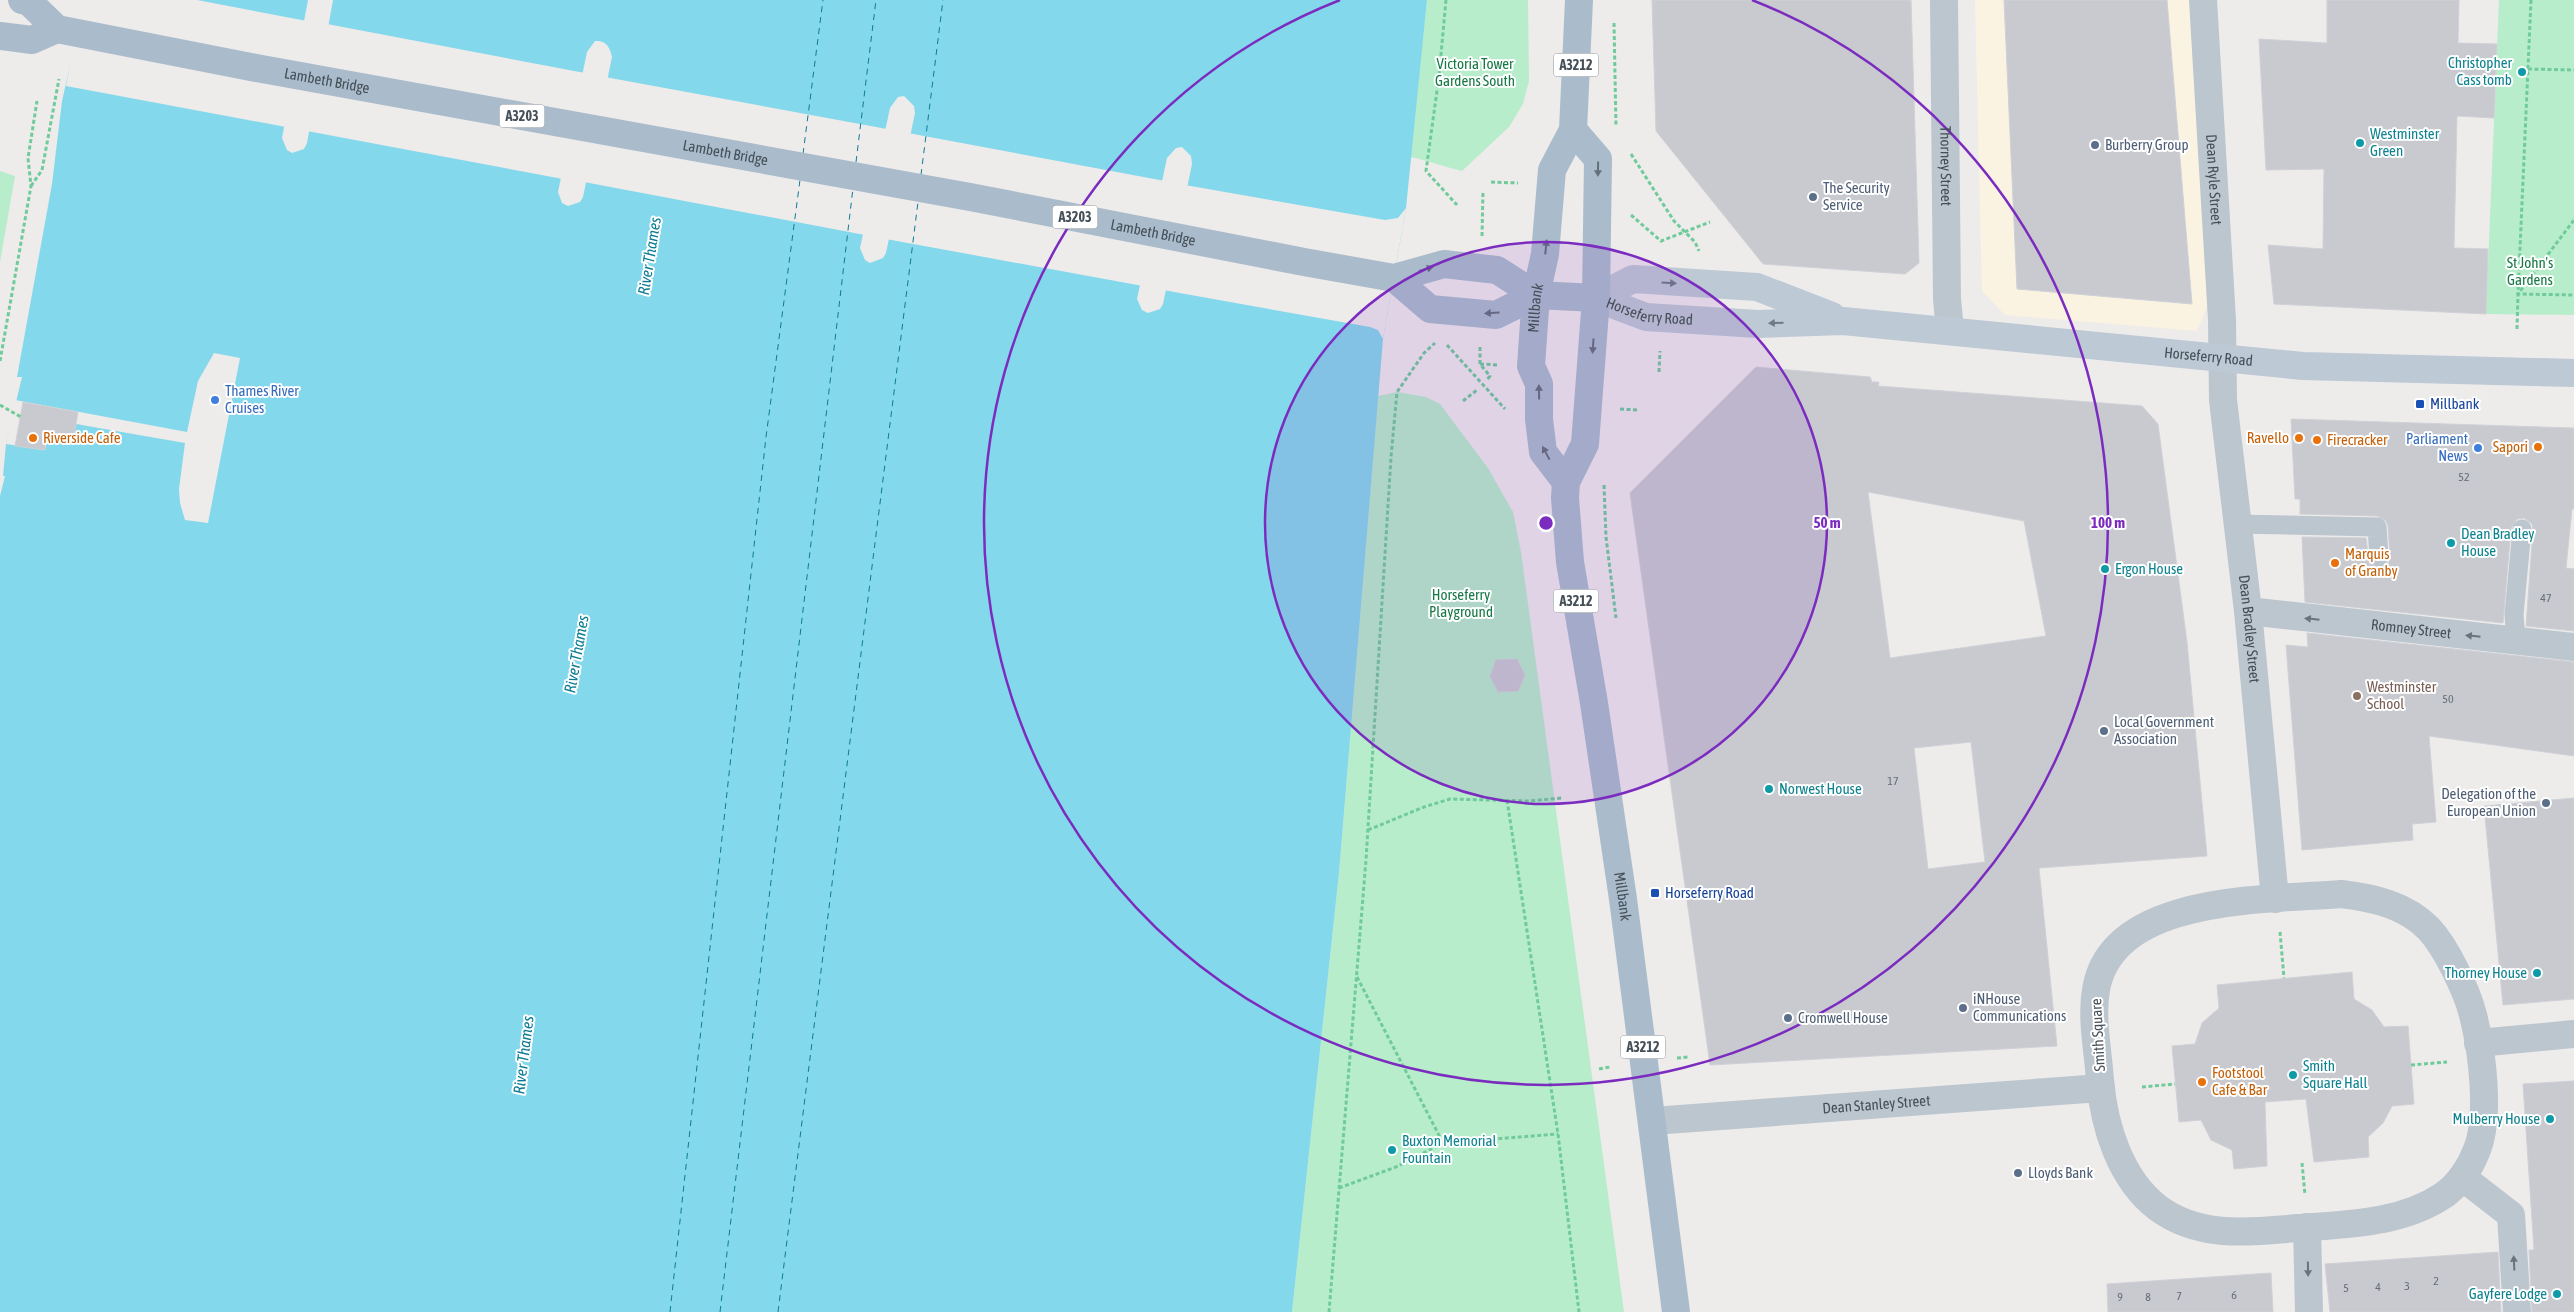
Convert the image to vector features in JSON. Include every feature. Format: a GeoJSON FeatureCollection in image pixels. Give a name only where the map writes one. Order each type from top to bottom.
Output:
{"type":"FeatureCollection","features":[{"type":"Feature","properties":{"kind":"main road"},"geometry":{"type":"LineString","coordinates":[[22,0],[29,2],[66,30]]}},
{"type":"Feature","properties":{"kind":"main road","name":"Millbank"},"geometry":{"type":"LineString","coordinates":[[1566,482],[1543,452],[1540,434],[1539,384],[1531,366],[1536,295],[1545,254],[1552,170],[1573,130],[1578,0]]}},
{"type":"Feature","properties":{"kind":"main road"},"geometry":{"type":"LineString","coordinates":[[0,36],[32,40],[66,30]]}},
{"type":"Feature","properties":{"kind":"main road","name":"Lambeth Bridge"},"geometry":{"type":"LineString","coordinates":[[66,30],[256,68],[950,194],[1394,278],[1444,264],[1502,272],[1536,295]]}},
{"type":"Feature","properties":{"kind":"main road","name":"Millbank"},"geometry":{"type":"LineString","coordinates":[[1573,130],[1598,159],[1596,298],[1585,444],[1566,482],[1565,498],[1570,562],[1594,703],[1653,1121],[1676,1312]]}},
{"type":"Feature","properties":{"kind":"main road"},"geometry":{"type":"LineString","coordinates":[[1394,278],[1430,309],[1496,314],[1536,295],[1596,298]]}},
{"type":"Feature","properties":{"kind":"main road","name":"Horseferry Road"},"geometry":{"type":"LineString","coordinates":[[1596,298],[1633,279],[1756,287],[1843,321]]}},
{"type":"Feature","properties":{"kind":"main road","name":"Horseferry Road"},"geometry":{"type":"LineString","coordinates":[[1596,298],[1646,316],[1758,324],[1843,321],[2223,360],[2346,368],[2574,373]]}},
{"type":"Feature","properties":{"kind":"street","name":"Thorney Street"},"geometry":{"type":"LineString","coordinates":[[1944,0],[1947,299],[1950,331]]}},
{"type":"Feature","properties":{"kind":"street","name":"Dean Ryle Street"},"geometry":{"type":"LineString","coordinates":[[2203,0],[2223,360]]}},
{"type":"Feature","properties":{"kind":"street","name":"Dean Bradley Street"},"geometry":{"type":"LineString","coordinates":[[2223,360],[2223,400],[2248,612],[2275,900]]}},
{"type":"Feature","properties":{"kind":"street","name":"Romney Street"},"geometry":{"type":"LineString","coordinates":[[2248,612],[2574,647]]}},
{"type":"Feature","properties":{"kind":"street","name":"Smith Square"},"geometry":{"type":"LineString","coordinates":[[2341,894],[2390,903],[2412,915],[2430,930],[2460,980],[2473,1014],[2478,1043],[2483,1091],[2483,1125],[2477,1151],[2462,1177],[2445,1194],[2426,1205],[2370,1222],[2306,1214],[2234,1233],[2194,1227],[2169,1216],[2152,1204],[2132,1181],[2119,1158],[2108,1126],[2101,1088],[2096,990],[2101,972],[2111,954],[2128,936],[2147,923],[2178,912],[2214,905],[2275,900],[2341,894]]}},
{"type":"Feature","properties":{"kind":"street"},"geometry":{"type":"LineString","coordinates":[[2478,1043],[2574,1034]]}},
{"type":"Feature","properties":{"kind":"street","name":"Dean Stanley Street"},"geometry":{"type":"LineString","coordinates":[[1653,1121],[2101,1088]]}},
{"type":"Feature","properties":{"kind":"street"},"geometry":{"type":"LineString","coordinates":[[2462,1177],[2511,1215],[2517,1312]]}},
{"type":"Feature","properties":{"kind":"street"},"geometry":{"type":"LineString","coordinates":[[2306,1214],[2309,1312]]}},
{"type":"Feature","properties":{"kind":"lane"},"geometry":{"type":"LineString","coordinates":[[2237,524],[2377,528],[2379,557]]}},
{"type":"Feature","properties":{"kind":"lane"},"geometry":{"type":"LineString","coordinates":[[2516,640],[2514,616],[2522,529]]}},
{"type":"Feature","properties":{"kind":"path"},"geometry":{"type":"LineString","coordinates":[[1446,0],[1439,76],[1426,171],[1457,205]]}},
{"type":"Feature","properties":{"kind":"path"},"geometry":{"type":"LineString","coordinates":[[2517,329],[2531,0]]}},
{"type":"Feature","properties":{"kind":"path"},"geometry":{"type":"LineString","coordinates":[[2528,69],[2574,70]]}},
{"type":"Feature","properties":{"kind":"path"},"geometry":{"type":"LineString","coordinates":[[31,186],[42,170],[59,79]]}},
{"type":"Feature","properties":{"kind":"path"},"geometry":{"type":"LineString","coordinates":[[0,361],[31,186],[28,158],[37,101]]}},
{"type":"Feature","properties":{"kind":"path"},"geometry":{"type":"LineString","coordinates":[[1636,161],[1674,221],[1695,242],[1702,258]]}},
{"type":"Feature","properties":{"kind":"path"},"geometry":{"type":"LineString","coordinates":[[1491,182],[1523,183]]}},
{"type":"Feature","properties":{"kind":"path"},"geometry":{"type":"LineString","coordinates":[[1481,244],[1483,191]]}},
{"type":"Feature","properties":{"kind":"path"},"geometry":{"type":"LineString","coordinates":[[1627,211],[1661,240],[1710,222]]}},
{"type":"Feature","properties":{"kind":"path"},"geometry":{"type":"LineString","coordinates":[[2518,294],[2574,220]]}},
{"type":"Feature","properties":{"kind":"path"},"geometry":{"type":"LineString","coordinates":[[2518,294],[2574,296]]}},
{"type":"Feature","properties":{"kind":"path"},"geometry":{"type":"LineString","coordinates":[[1430,309],[1426,322],[1429,328],[1508,414]]}},
{"type":"Feature","properties":{"kind":"path"},"geometry":{"type":"LineString","coordinates":[[1329,1312],[1368,830],[1397,392],[1424,353],[1435,344]]}},
{"type":"Feature","properties":{"kind":"path"},"geometry":{"type":"LineString","coordinates":[[1480,347],[1480,364],[1490,376],[1486,381]]}},
{"type":"Feature","properties":{"kind":"path"},"geometry":{"type":"LineString","coordinates":[[1659,372],[1660,348]]}},
{"type":"Feature","properties":{"kind":"path"},"geometry":{"type":"LineString","coordinates":[[1480,364],[1505,365]]}},
{"type":"Feature","properties":{"kind":"path"},"geometry":{"type":"LineString","coordinates":[[1463,402],[1476,390]]}},
{"type":"Feature","properties":{"kind":"path"},"geometry":{"type":"LineString","coordinates":[[0,406],[21,417]]}},
{"type":"Feature","properties":{"kind":"path"},"geometry":{"type":"LineString","coordinates":[[1613,408],[1637,410]]}},
{"type":"Feature","properties":{"kind":"path"},"geometry":{"type":"LineString","coordinates":[[1368,830],[1424,807],[1450,800],[1529,802],[1562,798]]}},
{"type":"Feature","properties":{"kind":"path"},"geometry":{"type":"LineString","coordinates":[[1507,800],[1558,1134],[1579,1312]]}},
{"type":"Feature","properties":{"kind":"path"},"geometry":{"type":"LineString","coordinates":[[2280,932],[2284,978]]}},
{"type":"Feature","properties":{"kind":"path"},"geometry":{"type":"LineString","coordinates":[[1356,975],[1443,1143]]}},
{"type":"Feature","properties":{"kind":"path"},"geometry":{"type":"LineString","coordinates":[[1677,1058],[1688,1057]]}},
{"type":"Feature","properties":{"kind":"path"},"geometry":{"type":"LineString","coordinates":[[2411,1065],[2450,1061]]}},
{"type":"Feature","properties":{"kind":"path"},"geometry":{"type":"LineString","coordinates":[[2142,1087],[2175,1084]]}},
{"type":"Feature","properties":{"kind":"path"},"geometry":{"type":"LineString","coordinates":[[1339,1188],[1396,1167],[1443,1143],[1558,1134]]}},
{"type":"Feature","properties":{"kind":"path"},"geometry":{"type":"LineString","coordinates":[[2302,1163],[2306,1214]]}},
{"type":"Feature","properties":{"kind":"shaded area","name":"Burberry Group"},"geometry":{"type":"Polygon","coordinates":[[[1975,0],[2190,0],[2209,302],[2197,331],[2005,315],[1982,291],[1975,0]]]}},
{"type":"Feature","properties":{"kind":"green space","name":"Victoria Tower Gardens South"},"geometry":{"type":"Polygon","coordinates":[[[1427,0],[1528,0],[1529,81],[1523,104],[1509,127],[1462,171],[1410,157],[1427,0]]]}},
{"type":"Feature","properties":{"kind":"green space","name":"St John's Gardens"},"geometry":{"type":"Polygon","coordinates":[[[2499,0],[2574,0],[2574,315],[2486,314],[2499,0]]]}},
{"type":"Feature","properties":{"kind":"green space"},"geometry":{"type":"Polygon","coordinates":[[[0,171],[15,176],[0,262],[0,171]]]}},
{"type":"Feature","properties":{"kind":"green space","name":"Horseferry Playground"},"geometry":{"type":"Polygon","coordinates":[[[1397,392],[1426,397],[1440,404],[1488,468],[1513,512],[1521,552],[1624,1312],[1292,1312],[1339,873],[1378,396],[1397,392]]]}},
{"type":"Feature","properties":{"kind":"water","name":"River Thames"},"geometry":{"type":"Polygon","coordinates":[[[85,0],[308,0],[282,138],[287,150],[292,153],[304,149],[307,143],[333,0],[1427,0],[1406,208],[1383,339],[1339,873],[1292,1312],[0,1312],[0,496],[5,476],[3,476],[6,444],[22,377],[17,377],[52,184],[62,101],[85,0]],[[595,41],[587,52],[558,192],[562,203],[568,206],[580,202],[583,197],[612,57],[607,45],[595,41]],[[904,96],[898,97],[890,108],[860,248],[865,260],[870,263],[883,258],[886,253],[915,113],[914,106],[904,96]],[[1182,147],[1176,148],[1167,158],[1137,299],[1142,310],[1148,313],[1160,309],[1163,304],[1192,164],[1191,156],[1182,147]]]}},
{"type":"Feature","properties":{"kind":"pier"},"geometry":{"type":"Polygon","coordinates":[[[82,0],[197,0],[307,21],[286,127],[66,86],[82,0]]]}},
{"type":"Feature","properties":{"kind":"pier"},"geometry":{"type":"Polygon","coordinates":[[[327,24],[585,73],[563,179],[307,131],[327,24]]]}},
{"type":"Feature","properties":{"kind":"pier"},"geometry":{"type":"Polygon","coordinates":[[[605,77],[887,129],[865,235],[584,182],[605,77]]]}},
{"type":"Feature","properties":{"kind":"pier"},"geometry":{"type":"Polygon","coordinates":[[[908,133],[1165,181],[1143,286],[886,239],[908,133]]]}},
{"type":"Feature","properties":{"kind":"pier"},"geometry":{"type":"Polygon","coordinates":[[[1185,185],[1385,220],[1398,218],[1406,208],[1383,339],[1378,330],[1370,327],[1163,290],[1185,185]]]}},
{"type":"Feature","properties":{"kind":"pier"},"geometry":{"type":"Polygon","coordinates":[[[214,353],[240,358],[208,523],[185,520],[180,503],[179,489],[185,443],[76,424],[73,442],[47,437],[45,450],[6,444],[15,400],[187,432],[198,381],[214,353]]]}},
{"type":"Feature","properties":{"kind":"building","name":"The Security Service"},"geometry":{"type":"Polygon","coordinates":[[[1652,0],[1911,0],[1919,263],[1905,274],[1763,264],[1656,131],[1652,0]]]}},
{"type":"Feature","properties":{"kind":"building","name":"Burberry Group"},"geometry":{"type":"Polygon","coordinates":[[[2004,0],[2167,0],[2192,304],[2017,289],[2004,0]]]}},
{"type":"Feature","properties":{"kind":"building","name":"Westminster Green"},"geometry":{"type":"Polygon","coordinates":[[[2327,0],[2459,0],[2458,43],[2497,44],[2494,118],[2457,116],[2454,248],[2488,249],[2486,314],[2274,304],[2268,245],[2323,249],[2324,169],[2266,170],[2259,39],[2327,43],[2327,0]]]}},
{"type":"Feature","properties":{"kind":"building"},"geometry":{"type":"Polygon","coordinates":[[[1756,367],[1870,377],[1872,382],[1879,382],[1878,386],[2142,406],[2158,424],[2187,642],[2207,856],[2039,868],[2057,1046],[1710,1065],[1630,493],[1756,367]],[[1868,492],[1890,658],[2046,636],[2024,521],[1868,492]],[[1971,742],[1914,748],[1928,869],[1985,862],[1971,742]]]}},
{"type":"Feature","properties":{"kind":"building"},"geometry":{"type":"Polygon","coordinates":[[[23,402],[78,412],[73,442],[47,437],[45,450],[15,446],[23,402]]]}},
{"type":"Feature","properties":{"kind":"building","name":"Dean Bradley House"},"geometry":{"type":"Polygon","coordinates":[[[2291,419],[2574,428],[2574,509],[2572,509],[2566,568],[2574,569],[2574,631],[2526,626],[2533,530],[2532,524],[2524,518],[2517,519],[2511,528],[2503,623],[2305,602],[2302,537],[2366,538],[2369,563],[2380,568],[2389,562],[2390,557],[2388,526],[2386,521],[2377,516],[2300,514],[2300,499],[2295,499],[2291,419]]]}},
{"type":"Feature","properties":{"kind":"building"},"geometry":{"type":"Polygon","coordinates":[[[2307,633],[2574,662],[2574,756],[2429,736],[2436,822],[2412,824],[2413,840],[2302,850],[2286,645],[2308,647],[2307,633]]]}},
{"type":"Feature","properties":{"kind":"building"},"geometry":{"type":"Polygon","coordinates":[[[1517,659],[1525,675],[1518,691],[1498,692],[1490,676],[1496,660],[1517,659]]]}},
{"type":"Feature","properties":{"kind":"building","name":"Delegation of the European Union"},"geometry":{"type":"Polygon","coordinates":[[[2574,798],[2574,999],[2503,1005],[2484,806],[2574,798]]]}},
{"type":"Feature","properties":{"kind":"building","name":"Smith Square Hall"},"geometry":{"type":"Polygon","coordinates":[[[2352,972],[2354,999],[2372,1010],[2384,1027],[2408,1026],[2414,1104],[2392,1106],[2383,1123],[2368,1137],[2369,1157],[2314,1162],[2306,1099],[2265,1102],[2267,1166],[2234,1169],[2232,1150],[2211,1140],[2201,1120],[2179,1122],[2172,1046],[2195,1044],[2202,1023],[2219,1008],[2217,985],[2352,972]]]}},
{"type":"Feature","properties":{"kind":"building"},"geometry":{"type":"Polygon","coordinates":[[[2574,1081],[2574,1312],[2532,1312],[2529,1250],[2534,1250],[2523,1084],[2574,1081]]]}},
{"type":"Feature","properties":{"kind":"building"},"geometry":{"type":"Polygon","coordinates":[[[2498,1252],[2501,1312],[2330,1312],[2325,1264],[2498,1252]]]}},
{"type":"Feature","properties":{"kind":"building"},"geometry":{"type":"Polygon","coordinates":[[[2271,1273],[2273,1312],[2108,1312],[2107,1284],[2271,1273]]]}},
{"type":"Feature","properties":{"kind":"ferry route"},"geometry":{"type":"LineString","coordinates":[[803,154],[823,0]]}},
{"type":"Feature","properties":{"kind":"ferry route"},"geometry":{"type":"LineString","coordinates":[[856,162],[876,0]]}},
{"type":"Feature","properties":{"kind":"ferry route"},"geometry":{"type":"LineString","coordinates":[[921,175],[943,0]]}},
{"type":"Feature","properties":{"kind":"ferry route"},"geometry":{"type":"LineString","coordinates":[[670,1312],[766,437],[800,180]]}},
{"type":"Feature","properties":{"kind":"ferry route"},"geometry":{"type":"LineString","coordinates":[[720,1312],[853,188]]}},
{"type":"Feature","properties":{"kind":"ferry route"},"geometry":{"type":"LineString","coordinates":[[778,1312],[918,202]]}},
{"type":"Feature","properties":{"kind":"place","name":"Christopher Cass tomb"},"geometry":{"type":"Point","coordinates":[2522,72]}},
{"type":"Feature","properties":{"kind":"place","name":"Westminster Green"},"geometry":{"type":"Point","coordinates":[2360,143]}},
{"type":"Feature","properties":{"kind":"place","name":"Burberry Group"},"geometry":{"type":"Point","coordinates":[2095,145]}},
{"type":"Feature","properties":{"kind":"place","name":"The Security Service"},"geometry":{"type":"Point","coordinates":[1813,197]}},
{"type":"Feature","properties":{"kind":"place","name":"Thames River Cruises"},"geometry":{"type":"Point","coordinates":[215,400]}},
{"type":"Feature","properties":{"kind":"place","name":"Millbank"},"geometry":{"type":"Point","coordinates":[2420,404]}},
{"type":"Feature","properties":{"kind":"place","name":"Riverside Cafe"},"geometry":{"type":"Point","coordinates":[33,438]}},
{"type":"Feature","properties":{"kind":"place","name":"Ravello"},"geometry":{"type":"Point","coordinates":[2299,438]}},
{"type":"Feature","properties":{"kind":"place","name":"Firecracker"},"geometry":{"type":"Point","coordinates":[2317,440]}},
{"type":"Feature","properties":{"kind":"place","name":"Sapori"},"geometry":{"type":"Point","coordinates":[2538,447]}},
{"type":"Feature","properties":{"kind":"place","name":"Parliament News"},"geometry":{"type":"Point","coordinates":[2478,448]}},
{"type":"Feature","properties":{"kind":"place","name":"Dean Bradley House"},"geometry":{"type":"Point","coordinates":[2451,543]}},
{"type":"Feature","properties":{"kind":"place","name":"Marquis of Granby"},"geometry":{"type":"Point","coordinates":[2335,563]}},
{"type":"Feature","properties":{"kind":"place","name":"Ergon House"},"geometry":{"type":"Point","coordinates":[2105,569]}},
{"type":"Feature","properties":{"kind":"place","name":"Westminster School"},"geometry":{"type":"Point","coordinates":[2357,696]}},
{"type":"Feature","properties":{"kind":"place","name":"Local Government Association"},"geometry":{"type":"Point","coordinates":[2104,731]}},
{"type":"Feature","properties":{"kind":"place","name":"Norwest House"},"geometry":{"type":"Point","coordinates":[1769,789]}},
{"type":"Feature","properties":{"kind":"place","name":"Delegation of the European Union"},"geometry":{"type":"Point","coordinates":[2546,803]}},
{"type":"Feature","properties":{"kind":"place","name":"Horseferry Road"},"geometry":{"type":"Point","coordinates":[1655,893]}},
{"type":"Feature","properties":{"kind":"place","name":"Thorney House"},"geometry":{"type":"Point","coordinates":[2537,973]}},
{"type":"Feature","properties":{"kind":"place","name":"iNHouse Communications"},"geometry":{"type":"Point","coordinates":[1963,1008]}},
{"type":"Feature","properties":{"kind":"place","name":"Cromwell House"},"geometry":{"type":"Point","coordinates":[1788,1018]}},
{"type":"Feature","properties":{"kind":"place","name":"Smith Square Hall"},"geometry":{"type":"Point","coordinates":[2293,1075]}},
{"type":"Feature","properties":{"kind":"place","name":"Footstool Cafe & Bar"},"geometry":{"type":"Point","coordinates":[2202,1082]}},
{"type":"Feature","properties":{"kind":"place","name":"Mulberry House"},"geometry":{"type":"Point","coordinates":[2550,1119]}},
{"type":"Feature","properties":{"kind":"place","name":"Buxton Memorial Fountain"},"geometry":{"type":"Point","coordinates":[1392,1150]}},
{"type":"Feature","properties":{"kind":"place","name":"Lloyds Bank"},"geometry":{"type":"Point","coordinates":[2018,1173]}},
{"type":"Feature","properties":{"kind":"place","name":"Gayfere Lodge"},"geometry":{"type":"Point","coordinates":[2557,1294]}}]}
